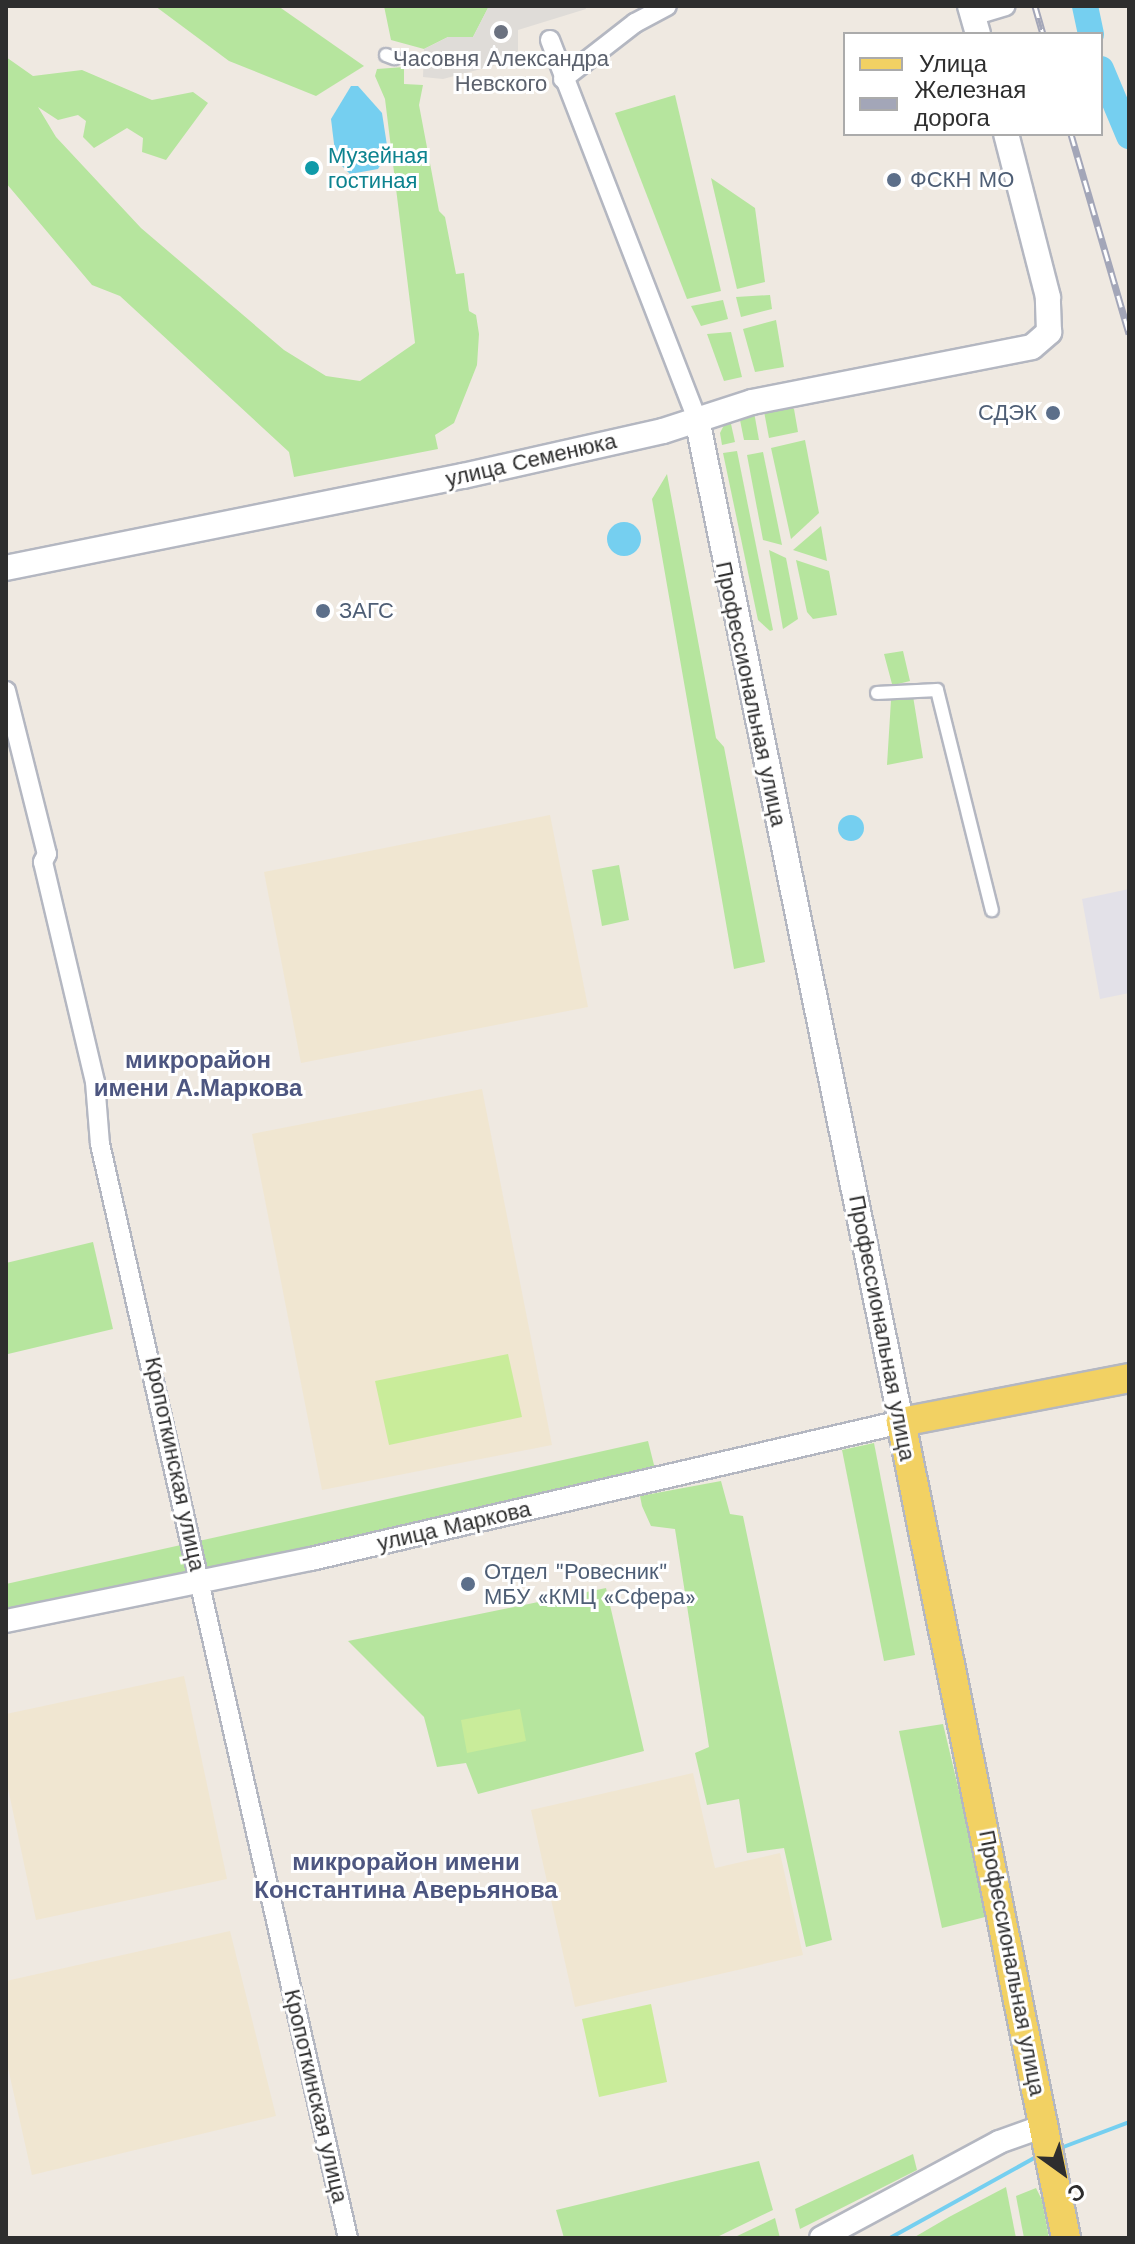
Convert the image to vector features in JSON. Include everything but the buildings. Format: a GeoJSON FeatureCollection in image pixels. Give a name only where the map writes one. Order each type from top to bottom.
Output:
{"type":"FeatureCollection","features":[{"type":"Feature","properties":{"kind":"main road","name":"улица Семенюка"},"geometry":{"type":"LineString","coordinates":[[6,568],[463,476],[697,419],[752,402],[1032,347],[1049,332],[1044,274],[1007,136]]}},
{"type":"Feature","properties":{"kind":"main road","name":"Профессиональная улица"},"geometry":{"type":"LineString","coordinates":[[697,419],[1066,2238]]}},
{"type":"Feature","properties":{"kind":"main road"},"geometry":{"type":"LineString","coordinates":[[901,1422],[1129,1378]]}},
{"type":"Feature","properties":{"kind":"street"},"geometry":{"type":"LineString","coordinates":[[563,79],[635,23],[667,6]]}},
{"type":"Feature","properties":{"kind":"street"},"geometry":{"type":"LineString","coordinates":[[974,19],[1006,6]]}},
{"type":"Feature","properties":{"kind":"street"},"geometry":{"type":"LineString","coordinates":[[550,40],[697,419]]}},
{"type":"Feature","properties":{"kind":"street"},"geometry":{"type":"LineString","coordinates":[[877,693],[937,690],[992,910]]}},
{"type":"Feature","properties":{"kind":"street","name":"Кропоткинская улица"},"geometry":{"type":"LineString","coordinates":[[6,691],[47,854],[43,862],[95,1082],[100,1144],[348,2238]]}},
{"type":"Feature","properties":{"kind":"street","name":"улица Маркова"},"geometry":{"type":"LineString","coordinates":[[6,1621],[200,1578],[311,1559],[901,1422]]}},
{"type":"Feature","properties":{"kind":"street"},"geometry":{"type":"LineString","coordinates":[[821,2238],[999,2142],[1048,2144]]}},
{"type":"Feature","properties":{"kind":"shaded area"},"geometry":{"type":"Polygon","coordinates":[[[489,6],[585,6],[586,9],[518,30],[518,59],[443,79],[423,77],[424,49],[448,37],[473,37],[489,6]]]}},
{"type":"Feature","properties":{"kind":"shaded area"},"geometry":{"type":"Polygon","coordinates":[[[550,815],[588,1007],[301,1063],[264,872],[550,815]]]}},
{"type":"Feature","properties":{"kind":"shaded area"},"geometry":{"type":"Polygon","coordinates":[[[1129,889],[1129,993],[1100,999],[1082,899],[1129,889]]]}},
{"type":"Feature","properties":{"kind":"shaded area"},"geometry":{"type":"Polygon","coordinates":[[[482,1089],[552,1445],[322,1490],[252,1134],[482,1089]]]}},
{"type":"Feature","properties":{"kind":"shaded area"},"geometry":{"type":"Polygon","coordinates":[[[184,1676],[227,1879],[36,1920],[6,1779],[6,1714],[184,1676]]]}},
{"type":"Feature","properties":{"kind":"shaded area"},"geometry":{"type":"Polygon","coordinates":[[[693,1773],[715,1868],[780,1853],[803,1955],[575,2007],[531,1810],[693,1773]]]}},
{"type":"Feature","properties":{"kind":"shaded area"},"geometry":{"type":"Polygon","coordinates":[[[230,1931],[276,2116],[32,2175],[6,2059],[6,1981],[230,1931]]]}},
{"type":"Feature","properties":{"kind":"green space"},"geometry":{"type":"Polygon","coordinates":[[[155,6],[278,6],[364,66],[316,96],[229,61],[155,6]]]}},
{"type":"Feature","properties":{"kind":"green space"},"geometry":{"type":"Polygon","coordinates":[[[384,6],[489,6],[473,37],[448,37],[424,49],[391,40],[384,6]]]}},
{"type":"Feature","properties":{"kind":"green space"},"geometry":{"type":"Polygon","coordinates":[[[6,57],[33,76],[82,70],[152,100],[193,92],[208,103],[166,160],[142,152],[143,138],[127,128],[94,148],[83,137],[86,121],[78,115],[58,120],[38,107],[56,137],[141,228],[284,350],[326,376],[360,381],[415,343],[385,99],[375,76],[377,69],[404,67],[404,84],[423,85],[419,105],[439,211],[445,217],[456,274],[464,273],[469,311],[476,315],[479,334],[477,365],[454,423],[435,435],[438,449],[294,477],[289,452],[120,296],[92,285],[6,183],[6,57]]]}},
{"type":"Feature","properties":{"kind":"green space"},"geometry":{"type":"Polygon","coordinates":[[[675,95],[721,291],[687,299],[615,113],[675,95]]]}},
{"type":"Feature","properties":{"kind":"green space"},"geometry":{"type":"Polygon","coordinates":[[[711,178],[755,208],[765,282],[737,289],[711,178]]]}},
{"type":"Feature","properties":{"kind":"green space"},"geometry":{"type":"Polygon","coordinates":[[[770,295],[772,309],[741,317],[736,297],[770,295]]]}},
{"type":"Feature","properties":{"kind":"green space"},"geometry":{"type":"Polygon","coordinates":[[[723,300],[728,319],[701,326],[691,306],[723,300]]]}},
{"type":"Feature","properties":{"kind":"green space"},"geometry":{"type":"Polygon","coordinates":[[[776,320],[784,367],[755,372],[743,329],[776,320]]]}},
{"type":"Feature","properties":{"kind":"green space"},"geometry":{"type":"Polygon","coordinates":[[[731,332],[742,377],[724,381],[707,334],[731,332]]]}},
{"type":"Feature","properties":{"kind":"green space"},"geometry":{"type":"Polygon","coordinates":[[[782,402],[794,409],[798,432],[769,438],[763,406],[782,402]]]}},
{"type":"Feature","properties":{"kind":"green space"},"geometry":{"type":"Polygon","coordinates":[[[754,412],[759,440],[744,440],[739,415],[754,412]]]}},
{"type":"Feature","properties":{"kind":"green space"},"geometry":{"type":"Polygon","coordinates":[[[729,415],[735,442],[722,445],[720,433],[729,415]]]}},
{"type":"Feature","properties":{"kind":"green space"},"geometry":{"type":"Polygon","coordinates":[[[805,440],[819,513],[791,539],[771,448],[805,440]]]}},
{"type":"Feature","properties":{"kind":"green space"},"geometry":{"type":"Polygon","coordinates":[[[737,451],[773,630],[770,631],[758,620],[723,453],[737,451]]]}},
{"type":"Feature","properties":{"kind":"green space"},"geometry":{"type":"Polygon","coordinates":[[[763,452],[782,545],[763,540],[747,455],[763,452]]]}},
{"type":"Feature","properties":{"kind":"green space"},"geometry":{"type":"Polygon","coordinates":[[[667,474],[716,738],[724,747],[765,962],[734,969],[652,499],[667,474]]]}},
{"type":"Feature","properties":{"kind":"green space"},"geometry":{"type":"Polygon","coordinates":[[[821,526],[827,561],[793,550],[821,526]]]}},
{"type":"Feature","properties":{"kind":"green space"},"geometry":{"type":"Polygon","coordinates":[[[769,550],[786,558],[798,619],[783,629],[769,550]]]}},
{"type":"Feature","properties":{"kind":"green space"},"geometry":{"type":"Polygon","coordinates":[[[796,560],[829,571],[837,615],[813,619],[807,612],[796,560]]]}},
{"type":"Feature","properties":{"kind":"green space"},"geometry":{"type":"Polygon","coordinates":[[[903,651],[910,681],[894,685],[913,696],[923,758],[887,765],[892,684],[884,654],[903,651]]]}},
{"type":"Feature","properties":{"kind":"green space"},"geometry":{"type":"Polygon","coordinates":[[[619,865],[629,920],[602,926],[592,870],[619,865]]]}},
{"type":"Feature","properties":{"kind":"green space"},"geometry":{"type":"Polygon","coordinates":[[[93,1242],[113,1329],[8,1354],[6,1263],[93,1242]]]}},
{"type":"Feature","properties":{"kind":"green space"},"geometry":{"type":"Polygon","coordinates":[[[508,1354],[522,1417],[389,1445],[375,1381],[508,1354]]]}},
{"type":"Feature","properties":{"kind":"green space"},"geometry":{"type":"Polygon","coordinates":[[[648,1441],[656,1473],[6,1615],[6,1584],[648,1441]]]}},
{"type":"Feature","properties":{"kind":"green space"},"geometry":{"type":"Polygon","coordinates":[[[874,1443],[915,1655],[884,1661],[842,1450],[874,1443]]]}},
{"type":"Feature","properties":{"kind":"green space"},"geometry":{"type":"Polygon","coordinates":[[[721,1481],[730,1514],[743,1516],[832,1940],[806,1947],[784,1848],[747,1853],[739,1799],[707,1805],[695,1753],[709,1747],[675,1529],[651,1526],[640,1496],[721,1481]]]}},
{"type":"Feature","properties":{"kind":"green space"},"geometry":{"type":"Polygon","coordinates":[[[606,1588],[644,1751],[478,1794],[466,1763],[437,1767],[424,1717],[348,1641],[606,1588]]]}},
{"type":"Feature","properties":{"kind":"green space"},"geometry":{"type":"Polygon","coordinates":[[[520,1709],[526,1741],[467,1753],[461,1720],[520,1709]]]}},
{"type":"Feature","properties":{"kind":"green space"},"geometry":{"type":"Polygon","coordinates":[[[943,1724],[989,1916],[942,1928],[899,1731],[943,1724]]]}},
{"type":"Feature","properties":{"kind":"green space"},"geometry":{"type":"Polygon","coordinates":[[[651,2004],[667,2082],[599,2097],[582,2019],[651,2004]]]}},
{"type":"Feature","properties":{"kind":"green space"},"geometry":{"type":"Polygon","coordinates":[[[913,2154],[917,2170],[800,2229],[795,2209],[913,2154]]]}},
{"type":"Feature","properties":{"kind":"green space"},"geometry":{"type":"Polygon","coordinates":[[[759,2161],[773,2210],[715,2238],[564,2238],[556,2210],[759,2161]]]}},
{"type":"Feature","properties":{"kind":"green space"},"geometry":{"type":"Polygon","coordinates":[[[1006,2187],[1016,2238],[913,2238],[949,2217],[1006,2187]]]}},
{"type":"Feature","properties":{"kind":"green space"},"geometry":{"type":"Polygon","coordinates":[[[1036,2188],[1042,2200],[1049,2238],[1024,2238],[1016,2196],[1036,2188]]]}},
{"type":"Feature","properties":{"kind":"green space"},"geometry":{"type":"Polygon","coordinates":[[[775,2218],[780,2238],[733,2238],[775,2218]]]}},
{"type":"Feature","properties":{"kind":"water"},"geometry":{"type":"Polygon","coordinates":[[[351,86],[358,86],[382,113],[388,152],[378,169],[350,174],[336,160],[331,119],[351,86]]]}},
{"type":"Feature","properties":{"kind":"water"},"geometry":{"type":"Polygon","coordinates":[[[624,522],[636,527],[641,539],[636,551],[624,556],[612,551],[607,539],[612,527],[624,522]]]}},
{"type":"Feature","properties":{"kind":"water"},"geometry":{"type":"Polygon","coordinates":[[[851,815],[860,819],[864,828],[860,837],[851,841],[842,837],[838,828],[842,819],[851,815]]]}},
{"type":"Feature","properties":{"kind":"waterway"},"geometry":{"type":"LineString","coordinates":[[1085,6],[1091,32]]}},
{"type":"Feature","properties":{"kind":"waterway"},"geometry":{"type":"LineString","coordinates":[[1103,74],[1129,136]]}},
{"type":"Feature","properties":{"kind":"waterway"},"geometry":{"type":"LineString","coordinates":[[1058,2149],[1129,2122]]}},
{"type":"Feature","properties":{"kind":"waterway"},"geometry":{"type":"LineString","coordinates":[[890,2238],[1038,2156]]}},
{"type":"Feature","properties":{"kind":"railway"},"geometry":{"type":"LineString","coordinates":[[1035,6],[1042,32]]}},
{"type":"Feature","properties":{"kind":"railway"},"geometry":{"type":"LineString","coordinates":[[1072,136],[1129,334]]}},
{"type":"Feature","properties":{"kind":"place","name":"Часовня Александра Невского"},"geometry":{"type":"Point","coordinates":[501,32]}},
{"type":"Feature","properties":{"kind":"place","name":"Музейная гостиная"},"geometry":{"type":"Point","coordinates":[312,168]}},
{"type":"Feature","properties":{"kind":"place","name":"ФСКН МО"},"geometry":{"type":"Point","coordinates":[894,180]}},
{"type":"Feature","properties":{"kind":"place","name":"СДЭК"},"geometry":{"type":"Point","coordinates":[1053,413]}},
{"type":"Feature","properties":{"kind":"place","name":"ЗАГС"},"geometry":{"type":"Point","coordinates":[323,611]}},
{"type":"Feature","properties":{"kind":"place","name":"Отдел \"Ровесник\" МБУ «КМЦ «Сфера»"},"geometry":{"type":"Point","coordinates":[468,1584]}},
{"type":"Feature","properties":{"kind":"district","name":"микрорайон имени А.Маркова"},"geometry":{"type":"Point","coordinates":[198,1075]}},
{"type":"Feature","properties":{"kind":"district","name":"микрорайон имени Константина Аверьянова"},"geometry":{"type":"Point","coordinates":[406,1877]}}]}
